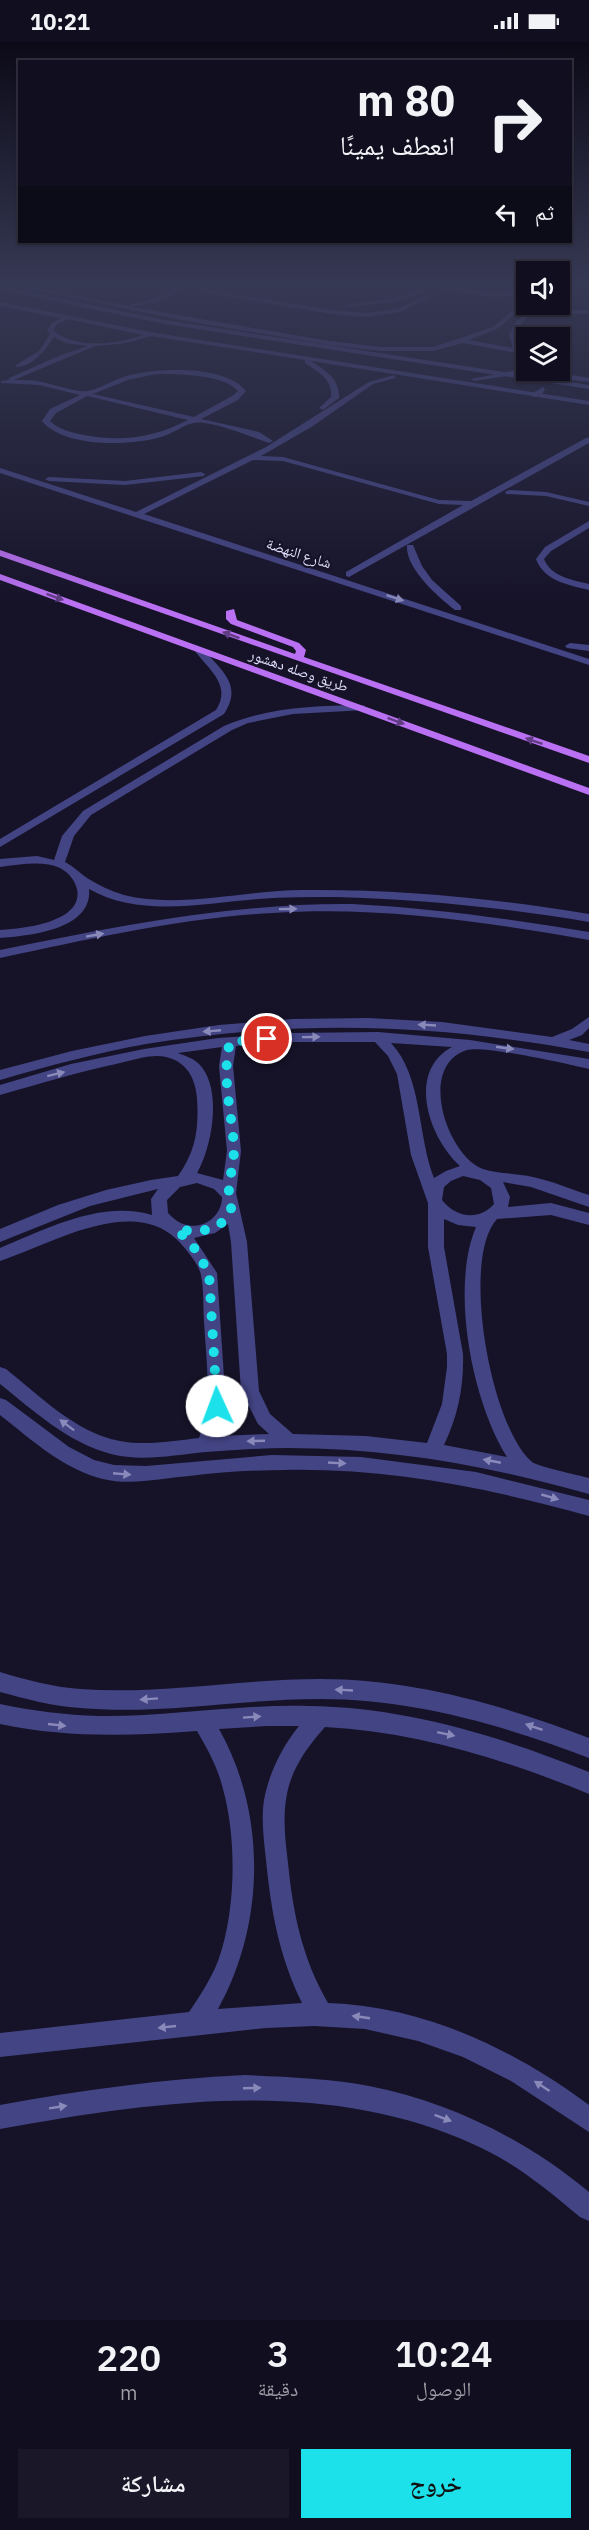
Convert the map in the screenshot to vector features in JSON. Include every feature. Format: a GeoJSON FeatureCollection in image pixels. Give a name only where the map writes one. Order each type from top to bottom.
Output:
{"type":"FeatureCollection","features":[{"type":"Feature","properties":{"kind":"main road","name":"طريق وصله دهشور"},"geometry":{"type":"LineString","coordinates":[[0,553],[589,760]]}},
{"type":"Feature","properties":{"kind":"main road","name":"طريق وصله دهشور"},"geometry":{"type":"LineString","coordinates":[[0,576],[589,792]]}},
{"type":"Feature","properties":{"kind":"main road"},"geometry":{"type":"LineString","coordinates":[[231,612],[231,619],[234,622],[296,645],[301,650],[299,659]]}},
{"type":"Feature","properties":{"kind":"street"},"geometry":{"type":"LineString","coordinates":[[76,392],[256,434],[283,459]]}},
{"type":"Feature","properties":{"kind":"street"},"geometry":{"type":"LineString","coordinates":[[93,392],[49,414],[46,421],[58,430],[105,442],[126,443],[155,438],[236,398],[240,392]]}},
{"type":"Feature","properties":{"kind":"street"},"geometry":{"type":"LineString","coordinates":[[102,392],[269,430]]}},
{"type":"Feature","properties":{"kind":"street"},"geometry":{"type":"LineString","coordinates":[[279,431],[306,424],[332,402],[336,392]]}},
{"type":"Feature","properties":{"kind":"street"},"geometry":{"type":"LineString","coordinates":[[146,509],[269,445],[306,424],[352,392]]}},
{"type":"Feature","properties":{"kind":"street"},"geometry":{"type":"LineString","coordinates":[[518,392],[589,403]]}},
{"type":"Feature","properties":{"kind":"street"},"geometry":{"type":"LineString","coordinates":[[536,395],[539,392]]}},
{"type":"Feature","properties":{"kind":"street"},"geometry":{"type":"LineString","coordinates":[[565,392],[589,396]]}},
{"type":"Feature","properties":{"kind":"street"},"geometry":{"type":"LineString","coordinates":[[136,511],[201,474],[251,454],[260,453],[289,430]]}},
{"type":"Feature","properties":{"kind":"street"},"geometry":{"type":"LineString","coordinates":[[354,576],[433,530],[509,492],[589,440]]}},
{"type":"Feature","properties":{"kind":"street"},"geometry":{"type":"LineString","coordinates":[[354,576],[410,547],[448,518],[473,503],[589,449]]}},
{"type":"Feature","properties":{"kind":"street"},"geometry":{"type":"LineString","coordinates":[[251,454],[283,459],[434,501],[456,504],[473,503]]}},
{"type":"Feature","properties":{"kind":"street","name":"شارع النهضة"},"geometry":{"type":"LineString","coordinates":[[0,463],[136,511],[461,612]]}},
{"type":"Feature","properties":{"kind":"street","name":"شارع النهضة"},"geometry":{"type":"LineString","coordinates":[[0,470],[126,511],[146,509],[425,598]]}},
{"type":"Feature","properties":{"kind":"street"},"geometry":{"type":"LineString","coordinates":[[49,479],[125,483],[201,474]]}},
{"type":"Feature","properties":{"kind":"street"},"geometry":{"type":"LineString","coordinates":[[543,483],[561,492],[589,499]]}},
{"type":"Feature","properties":{"kind":"street"},"geometry":{"type":"LineString","coordinates":[[509,492],[546,494],[589,504]]}},
{"type":"Feature","properties":{"kind":"street"},"geometry":{"type":"LineString","coordinates":[[434,501],[448,510],[448,518]]}},
{"type":"Feature","properties":{"kind":"street"},"geometry":{"type":"LineString","coordinates":[[586,526],[543,554],[541,565],[551,574],[589,587]]}},
{"type":"Feature","properties":{"kind":"street"},"geometry":{"type":"LineString","coordinates":[[410,547],[425,578],[461,612]]}},
{"type":"Feature","properties":{"kind":"street","name":"شارع النهضة"},"geometry":{"type":"LineString","coordinates":[[436,601],[589,662]]}},
{"type":"Feature","properties":{"kind":"street"},"geometry":{"type":"LineString","coordinates":[[496,621],[570,646],[589,650]]}},
{"type":"Feature","properties":{"kind":"street"},"geometry":{"type":"LineString","coordinates":[[0,844],[220,712],[228,703],[230,693],[226,684],[200,651]]}},
{"type":"Feature","properties":{"kind":"street"},"geometry":{"type":"LineString","coordinates":[[59,864],[64,841],[70,830],[87,813],[243,720],[280,711],[361,708]]}},
{"type":"Feature","properties":{"kind":"street"},"geometry":{"type":"LineString","coordinates":[[0,862],[40,859],[59,864],[69,868],[82,880],[109,895],[147,902],[184,902],[272,894],[352,894],[459,900],[589,918]]}},
{"type":"Feature","properties":{"kind":"street"},"geometry":{"type":"LineString","coordinates":[[0,934],[32,932],[57,924],[76,911],[83,901],[85,890],[82,880]]}},
{"type":"Feature","properties":{"kind":"street"},"geometry":{"type":"LineString","coordinates":[[0,954],[139,928],[272,909],[345,909],[436,914],[488,919],[588,936]]}},
{"type":"Feature","properties":{"kind":"street"},"geometry":{"type":"LineString","coordinates":[[32,932],[38,947]]}},
{"type":"Feature","properties":{"kind":"street"},"geometry":{"type":"LineString","coordinates":[[554,1041],[577,1032],[589,1021]]}},
{"type":"Feature","properties":{"kind":"street"},"geometry":{"type":"LineString","coordinates":[[0,1075],[72,1054],[125,1043],[200,1032],[284,1025],[399,1023],[477,1029],[589,1048]]}},
{"type":"Feature","properties":{"kind":"street"},"geometry":{"type":"LineString","coordinates":[[378,1036],[394,1054],[404,1074],[418,1155],[435,1199],[445,1214],[473,1221],[491,1216],[551,1209],[589,1219]]}},
{"type":"Feature","properties":{"kind":"street"},"geometry":{"type":"LineString","coordinates":[[0,1090],[82,1067],[158,1052],[230,1042],[304,1037],[378,1036],[472,1044],[589,1064]]}},
{"type":"Feature","properties":{"kind":"street"},"geometry":{"type":"LineString","coordinates":[[0,1255],[91,1219],[125,1216],[150,1220],[175,1228],[201,1231],[213,1228],[229,1214],[234,1151],[226,1066],[230,1042]]}},
{"type":"Feature","properties":{"kind":"street"},"geometry":{"type":"LineString","coordinates":[[472,1044],[460,1048],[442,1060],[435,1068],[432,1087],[444,1138],[458,1157],[480,1174],[490,1178],[501,1191],[502,1205],[491,1216],[477,1245],[471,1290],[482,1378],[494,1419],[505,1440],[527,1469]]}},
{"type":"Feature","properties":{"kind":"street"},"geometry":{"type":"LineString","coordinates":[[158,1052],[188,1062],[200,1075],[202,1083],[206,1137],[201,1154],[182,1180],[164,1191],[158,1207],[165,1222],[175,1228],[203,1260],[211,1286],[217,1406],[206,1444]]}},
{"type":"Feature","properties":{"kind":"street"},"geometry":{"type":"LineString","coordinates":[[432,1450],[447,1419],[455,1370],[455,1354],[436,1247],[435,1187],[445,1176],[463,1171],[532,1182],[589,1202]]}},
{"type":"Feature","properties":{"kind":"street"},"geometry":{"type":"LineString","coordinates":[[0,1236],[42,1216],[87,1200],[132,1188],[182,1180],[210,1179],[230,1199],[239,1242],[250,1391],[264,1419],[289,1440]]}},
{"type":"Feature","properties":{"kind":"street"},"geometry":{"type":"LineString","coordinates":[[0,1374],[81,1435],[112,1447],[146,1451],[206,1444],[289,1440],[336,1441],[432,1450],[527,1469],[589,1486]]}},
{"type":"Feature","properties":{"kind":"street"},"geometry":{"type":"LineString","coordinates":[[0,1405],[73,1459],[101,1471],[134,1475],[227,1465],[287,1462],[387,1467],[487,1482],[589,1508]]}},
{"type":"Feature","properties":{"kind":"street"},"geometry":{"type":"LineString","coordinates":[[0,1682],[45,1694],[127,1701],[300,1690],[376,1692],[430,1699],[485,1711],[539,1728],[589,1748]]}},
{"type":"Feature","properties":{"kind":"street"},"geometry":{"type":"LineString","coordinates":[[0,1714],[52,1725],[86,1728],[268,1716],[320,1717],[395,1724],[452,1735],[508,1751],[589,1783]]}},
{"type":"Feature","properties":{"kind":"street"},"geometry":{"type":"LineString","coordinates":[[320,1717],[307,1730],[287,1762],[274,1801],[273,1822],[281,1905],[291,1954],[300,1977],[321,2014]]}},
{"type":"Feature","properties":{"kind":"street"},"geometry":{"type":"LineString","coordinates":[[195,2024],[215,1996],[229,1966],[238,1936],[243,1905],[242,1824],[237,1796],[228,1769],[203,1721]]}},
{"type":"Feature","properties":{"kind":"street"},"geometry":{"type":"LineString","coordinates":[[0,2045],[255,2016],[321,2014],[390,2022],[433,2033],[476,2049],[518,2071],[589,2120]]}},
{"type":"Feature","properties":{"kind":"street"},"geometry":{"type":"LineString","coordinates":[[0,2117],[78,2104],[177,2092],[299,2088],[346,2093],[392,2102],[438,2116],[484,2136],[527,2161],[589,2208]]}},
{"type":"Feature","properties":{"kind":"route"},"geometry":{"type":"LineString","coordinates":[[217,1406],[209,1273],[203,1260],[177,1229],[189,1232],[213,1228],[229,1214],[232,1206],[229,1192],[234,1151],[226,1058],[230,1042],[267,1039]]}}]}
